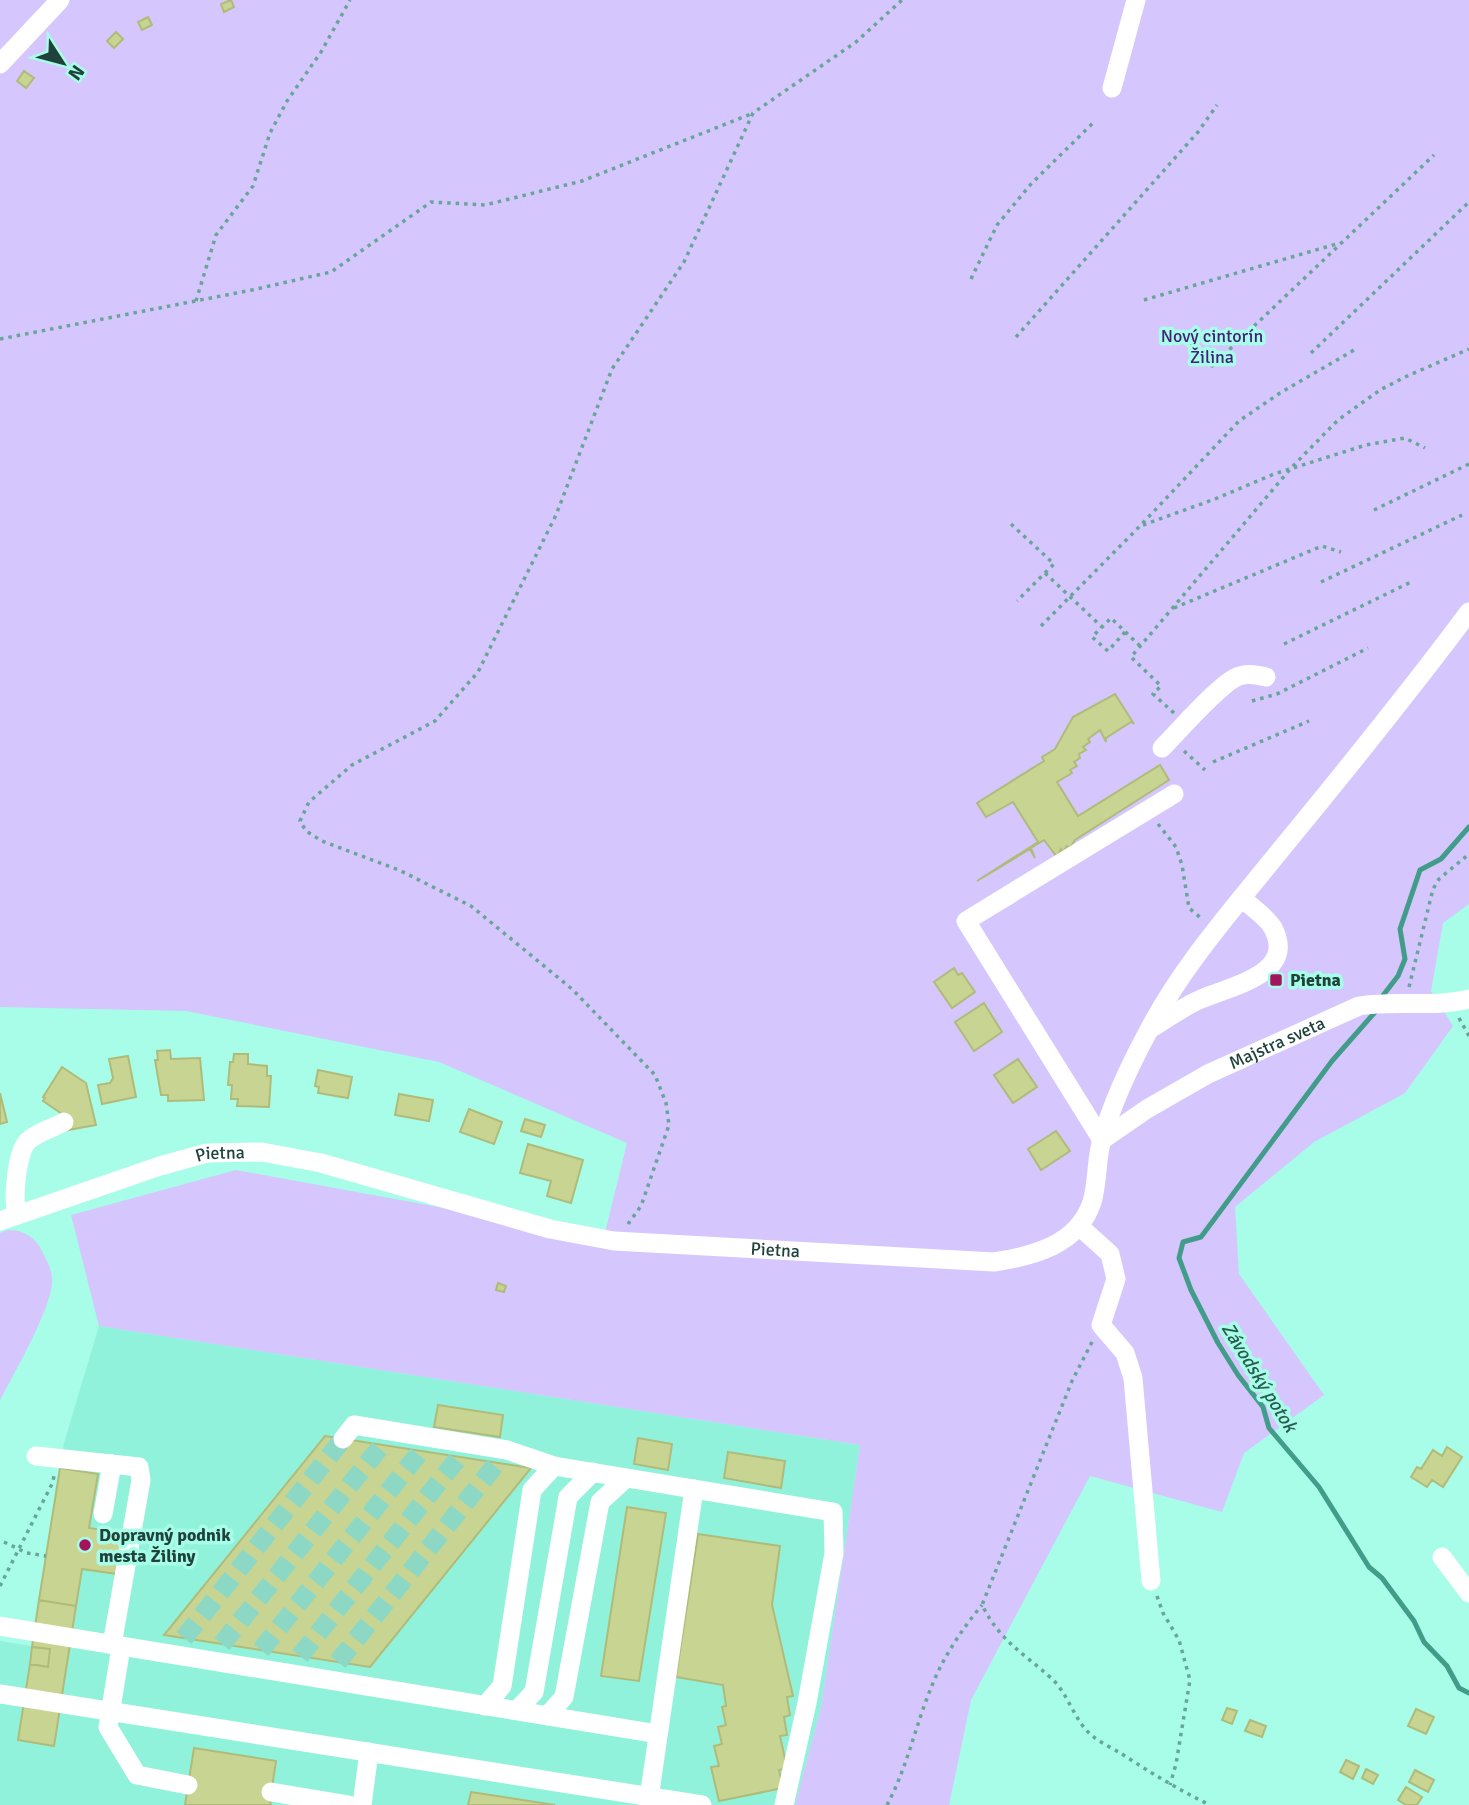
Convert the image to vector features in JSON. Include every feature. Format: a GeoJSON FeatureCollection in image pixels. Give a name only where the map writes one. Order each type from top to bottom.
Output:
{"type":"FeatureCollection","features":[{"type":"Feature","properties":{"kind":"street"},"geometry":{"type":"LineString","coordinates":[[0,64],[60,0]]}},
{"type":"Feature","properties":{"kind":"street"},"geometry":{"type":"LineString","coordinates":[[1112,88],[1136,0]]}},
{"type":"Feature","properties":{"kind":"street"},"geometry":{"type":"LineString","coordinates":[[1151,1581],[1133,1378],[1125,1353],[1101,1325],[1116,1279],[1110,1254],[1079,1226],[1091,1203],[1102,1140],[1124,1078],[1149,1029],[1181,977],[1411,690],[1469,612]]}},
{"type":"Feature","properties":{"kind":"street"},"geometry":{"type":"LineString","coordinates":[[1167,743],[1201,706],[1235,677],[1250,674],[1266,677]]}},
{"type":"Feature","properties":{"kind":"street"},"geometry":{"type":"LineString","coordinates":[[1102,1140],[966,921],[1174,794]]}},
{"type":"Feature","properties":{"kind":"street"},"geometry":{"type":"LineString","coordinates":[[1149,1029],[1198,1000],[1261,974],[1273,964],[1279,946],[1272,926],[1242,898]]}},
{"type":"Feature","properties":{"kind":"street","name":"Majstra sveta"},"geometry":{"type":"LineString","coordinates":[[1102,1140],[1147,1109],[1208,1074],[1359,1006],[1380,1003],[1451,1004],[1469,999]]}},
{"type":"Feature","properties":{"kind":"street"},"geometry":{"type":"LineString","coordinates":[[8,1218],[14,1204],[21,1150],[27,1141],[64,1122]]}},
{"type":"Feature","properties":{"kind":"street","name":"Pietna"},"geometry":{"type":"LineString","coordinates":[[8,1218],[160,1166],[207,1153],[262,1152],[321,1163],[550,1229],[614,1241],[994,1262],[1039,1253],[1066,1238],[1079,1226]]}},
{"type":"Feature","properties":{"kind":"street"},"geometry":{"type":"LineString","coordinates":[[343,1439],[354,1425],[388,1438],[426,1445],[833,1512],[834,1553],[807,1703],[783,1805]]}},
{"type":"Feature","properties":{"kind":"street"},"geometry":{"type":"LineString","coordinates":[[46,1456],[139,1467],[141,1480],[108,1727],[137,1775],[188,1786]]}},
{"type":"Feature","properties":{"kind":"street"},"geometry":{"type":"LineString","coordinates":[[103,1514],[112,1464]]}},
{"type":"Feature","properties":{"kind":"street"},"geometry":{"type":"LineString","coordinates":[[485,1706],[502,1686],[532,1490],[554,1466]]}},
{"type":"Feature","properties":{"kind":"street"},"geometry":{"type":"LineString","coordinates":[[517,1710],[534,1692],[568,1497],[593,1472]]}},
{"type":"Feature","properties":{"kind":"street"},"geometry":{"type":"LineString","coordinates":[[547,1716],[564,1697],[600,1502],[626,1478]]}},
{"type":"Feature","properties":{"kind":"street"},"geometry":{"type":"LineString","coordinates":[[648,1801],[694,1489]]}},
{"type":"Feature","properties":{"kind":"street"},"geometry":{"type":"LineString","coordinates":[[1442,1557],[1469,1594]]}},
{"type":"Feature","properties":{"kind":"street"},"geometry":{"type":"LineString","coordinates":[[0,1626],[658,1734]]}},
{"type":"Feature","properties":{"kind":"street"},"geometry":{"type":"LineString","coordinates":[[172,1654],[184,1638]]}},
{"type":"Feature","properties":{"kind":"street"},"geometry":{"type":"LineString","coordinates":[[209,1660],[222,1644]]}},
{"type":"Feature","properties":{"kind":"street"},"geometry":{"type":"LineString","coordinates":[[247,1667],[261,1650]]}},
{"type":"Feature","properties":{"kind":"street"},"geometry":{"type":"LineString","coordinates":[[286,1673],[300,1656]]}},
{"type":"Feature","properties":{"kind":"street"},"geometry":{"type":"LineString","coordinates":[[324,1680],[338,1662]]}},
{"type":"Feature","properties":{"kind":"street"},"geometry":{"type":"LineString","coordinates":[[0,1694],[369,1752],[648,1801],[702,1805]]}},
{"type":"Feature","properties":{"kind":"street"},"geometry":{"type":"LineString","coordinates":[[362,1805],[369,1752]]}},
{"type":"Feature","properties":{"kind":"street"},"geometry":{"type":"LineString","coordinates":[[271,1792],[349,1805]]}},
{"type":"Feature","properties":{"kind":"path"},"geometry":{"type":"LineString","coordinates":[[196,301],[216,234],[253,186],[276,122],[287,101],[321,52],[350,0]]}},
{"type":"Feature","properties":{"kind":"path"},"geometry":{"type":"LineString","coordinates":[[0,339],[331,272],[431,202],[485,205],[582,181],[752,113],[856,43],[902,0]]}},
{"type":"Feature","properties":{"kind":"path"},"geometry":{"type":"LineString","coordinates":[[1016,337],[1198,132],[1217,105]]}},
{"type":"Feature","properties":{"kind":"path"},"geometry":{"type":"LineString","coordinates":[[614,1241],[642,1206],[669,1125],[666,1103],[654,1074],[572,989],[471,906],[399,870],[323,841],[306,831],[300,821],[309,802],[352,765],[435,721],[478,672],[556,515],[612,369],[684,262],[752,113]]}},
{"type":"Feature","properties":{"kind":"path"},"geometry":{"type":"LineString","coordinates":[[971,279],[997,225],[1031,184],[1094,122]]}},
{"type":"Feature","properties":{"kind":"path"},"geometry":{"type":"LineString","coordinates":[[1211,367],[1434,155]]}},
{"type":"Feature","properties":{"kind":"path"},"geometry":{"type":"LineString","coordinates":[[1311,353],[1469,202]]}},
{"type":"Feature","properties":{"kind":"path"},"geometry":{"type":"LineString","coordinates":[[1144,300],[1342,243]]}},
{"type":"Feature","properties":{"kind":"path"},"geometry":{"type":"LineString","coordinates":[[1186,724],[1153,694],[1161,686],[1131,657],[1292,467],[1338,420],[1380,390],[1469,349]]}},
{"type":"Feature","properties":{"kind":"path"},"geometry":{"type":"LineString","coordinates":[[1041,626],[1239,421],[1280,393],[1354,350]]}},
{"type":"Feature","properties":{"kind":"path"},"geometry":{"type":"LineString","coordinates":[[1140,526],[1292,467],[1366,445],[1405,438],[1425,448]]}},
{"type":"Feature","properties":{"kind":"path"},"geometry":{"type":"LineString","coordinates":[[1374,510],[1469,464]]}},
{"type":"Feature","properties":{"kind":"path"},"geometry":{"type":"LineString","coordinates":[[1321,582],[1462,515]]}},
{"type":"Feature","properties":{"kind":"path"},"geometry":{"type":"LineString","coordinates":[[1011,524],[1054,564],[1017,601]]}},
{"type":"Feature","properties":{"kind":"path"},"geometry":{"type":"LineString","coordinates":[[1172,609],[1322,546],[1340,552]]}},
{"type":"Feature","properties":{"kind":"path"},"geometry":{"type":"LineString","coordinates":[[1045,573],[1102,627]]}},
{"type":"Feature","properties":{"kind":"path"},"geometry":{"type":"LineString","coordinates":[[1284,644],[1413,581]]}},
{"type":"Feature","properties":{"kind":"path"},"geometry":{"type":"LineString","coordinates":[[1125,632],[1108,651],[1092,637],[1111,618],[1140,646]]}},
{"type":"Feature","properties":{"kind":"path"},"geometry":{"type":"LineString","coordinates":[[1252,701],[1277,694],[1368,648]]}},
{"type":"Feature","properties":{"kind":"path"},"geometry":{"type":"LineString","coordinates":[[1213,762],[1309,721]]}},
{"type":"Feature","properties":{"kind":"path"},"geometry":{"type":"LineString","coordinates":[[1167,743],[1206,770]]}},
{"type":"Feature","properties":{"kind":"path"},"geometry":{"type":"LineString","coordinates":[[1147,811],[1177,847],[1189,908]]}},
{"type":"Feature","properties":{"kind":"path"},"geometry":{"type":"LineString","coordinates":[[1404,1003],[1415,971],[1419,941],[1433,889],[1447,871],[1469,854]]}},
{"type":"Feature","properties":{"kind":"path"},"geometry":{"type":"LineString","coordinates":[[887,1805],[908,1759],[931,1686],[965,1626],[982,1605],[1072,1381],[1101,1325]]}},
{"type":"Feature","properties":{"kind":"path"},"geometry":{"type":"LineString","coordinates":[[0,1586],[53,1482],[46,1456]]}},
{"type":"Feature","properties":{"kind":"path"},"geometry":{"type":"LineString","coordinates":[[4,1542],[27,1553],[46,1556]]}},
{"type":"Feature","properties":{"kind":"path"},"geometry":{"type":"LineString","coordinates":[[1151,1581],[1163,1613],[1179,1640],[1190,1679],[1170,1785]]}},
{"type":"Feature","properties":{"kind":"path"},"geometry":{"type":"LineString","coordinates":[[982,1605],[992,1625],[1011,1646],[1052,1679],[1065,1694],[1078,1720],[1092,1735],[1170,1785],[1210,1805]]}},
{"type":"Feature","properties":{"kind":"shaded area","name":"Dopravný podnik mesta Žiliny"},"geometry":{"type":"Polygon","coordinates":[[[99,1326],[860,1445],[821,1707],[795,1805],[0,1805],[0,1641],[32,1646],[64,1443],[99,1326]]]}},
{"type":"Feature","properties":{"kind":"green space","name":"Nový cintorín Žilina"},"geometry":{"type":"Polygon","coordinates":[[[0,0],[1469,0],[1469,904],[1443,923],[1431,991],[1453,1026],[1405,1093],[1314,1142],[1235,1207],[1239,1274],[1324,1395],[1244,1453],[1222,1512],[1090,1476],[971,1700],[949,1805],[795,1805],[821,1707],[860,1445],[99,1326],[71,1215],[236,1170],[604,1237],[627,1143],[439,1062],[186,1011],[0,1007],[0,0]]]}},
{"type":"Feature","properties":{"kind":"green space"},"geometry":{"type":"Polygon","coordinates":[[[8,1230],[24,1233],[36,1242],[47,1260],[52,1277],[47,1304],[40,1321],[0,1401],[0,1233],[8,1230]]]}},
{"type":"Feature","properties":{"kind":"building"},"geometry":{"type":"Polygon","coordinates":[[[231,0],[234,7],[224,12],[221,4],[231,0]]]}},
{"type":"Feature","properties":{"kind":"building"},"geometry":{"type":"Polygon","coordinates":[[[148,17],[152,25],[142,30],[138,22],[148,17]]]}},
{"type":"Feature","properties":{"kind":"building"},"geometry":{"type":"Polygon","coordinates":[[[116,32],[123,39],[114,48],[107,41],[116,32]]]}},
{"type":"Feature","properties":{"kind":"building"},"geometry":{"type":"Polygon","coordinates":[[[24,71],[34,78],[26,88],[17,81],[24,71]]]}},
{"type":"Feature","properties":{"kind":"building"},"geometry":{"type":"Polygon","coordinates":[[[1115,694],[1134,724],[1131,722],[1106,738],[1106,742],[1100,730],[1088,739],[1090,742],[1083,747],[1086,750],[1079,754],[1080,758],[1074,762],[1077,766],[1070,770],[1072,773],[1057,782],[1078,816],[1160,765],[1169,780],[1075,840],[1070,848],[1067,846],[1063,852],[1061,849],[1057,857],[1044,840],[1031,848],[1035,858],[1030,849],[977,881],[1038,842],[1013,802],[986,817],[977,803],[1044,761],[1042,757],[1055,749],[1073,717],[1115,694]]]}},
{"type":"Feature","properties":{"kind":"building"},"geometry":{"type":"Polygon","coordinates":[[[954,968],[958,975],[962,973],[975,992],[952,1008],[934,982],[954,968]]]}},
{"type":"Feature","properties":{"kind":"building"},"geometry":{"type":"Polygon","coordinates":[[[984,1003],[1002,1032],[974,1051],[955,1022],[984,1003]]]}},
{"type":"Feature","properties":{"kind":"building"},"geometry":{"type":"Polygon","coordinates":[[[170,1050],[171,1059],[200,1058],[204,1100],[168,1101],[168,1095],[161,1095],[155,1060],[158,1060],[157,1051],[170,1050]]]}},
{"type":"Feature","properties":{"kind":"building"},"geometry":{"type":"Polygon","coordinates":[[[234,1054],[248,1054],[248,1064],[267,1066],[267,1076],[271,1076],[269,1107],[237,1106],[238,1099],[231,1099],[232,1085],[228,1085],[230,1062],[233,1062],[234,1054]]]}},
{"type":"Feature","properties":{"kind":"building"},"geometry":{"type":"Polygon","coordinates":[[[128,1056],[136,1097],[102,1104],[98,1085],[110,1083],[113,1078],[109,1059],[128,1056]]]}},
{"type":"Feature","properties":{"kind":"building"},"geometry":{"type":"Polygon","coordinates":[[[1018,1059],[1037,1087],[1013,1103],[994,1075],[1018,1059]]]}},
{"type":"Feature","properties":{"kind":"building"},"geometry":{"type":"Polygon","coordinates":[[[62,1067],[86,1083],[96,1125],[68,1130],[65,1116],[43,1101],[62,1067]]]}},
{"type":"Feature","properties":{"kind":"building"},"geometry":{"type":"Polygon","coordinates":[[[318,1070],[352,1077],[348,1098],[318,1093],[319,1087],[315,1086],[318,1070]]]}},
{"type":"Feature","properties":{"kind":"building"},"geometry":{"type":"Polygon","coordinates":[[[0,1093],[7,1122],[0,1124],[0,1093]]]}},
{"type":"Feature","properties":{"kind":"building"},"geometry":{"type":"Polygon","coordinates":[[[399,1094],[433,1100],[429,1121],[395,1115],[399,1094]]]}},
{"type":"Feature","properties":{"kind":"building"},"geometry":{"type":"Polygon","coordinates":[[[469,1109],[502,1122],[494,1144],[460,1132],[469,1109]]]}},
{"type":"Feature","properties":{"kind":"building"},"geometry":{"type":"Polygon","coordinates":[[[525,1119],[545,1125],[541,1137],[521,1131],[525,1119]]]}},
{"type":"Feature","properties":{"kind":"building"},"geometry":{"type":"Polygon","coordinates":[[[1056,1131],[1070,1151],[1041,1170],[1028,1149],[1056,1131]]]}},
{"type":"Feature","properties":{"kind":"building"},"geometry":{"type":"Polygon","coordinates":[[[528,1144],[583,1160],[571,1203],[547,1196],[551,1181],[520,1173],[528,1144]]]}},
{"type":"Feature","properties":{"kind":"building"},"geometry":{"type":"Polygon","coordinates":[[[498,1283],[506,1286],[504,1292],[496,1290],[498,1283]]]}},
{"type":"Feature","properties":{"kind":"building"},"geometry":{"type":"Polygon","coordinates":[[[438,1405],[503,1415],[500,1437],[434,1427],[438,1405]]]}},
{"type":"Feature","properties":{"kind":"building"},"geometry":{"type":"Polygon","coordinates":[[[325,1436],[531,1468],[370,1667],[164,1635],[325,1436]]]}},
{"type":"Feature","properties":{"kind":"building"},"geometry":{"type":"Polygon","coordinates":[[[638,1438],[672,1444],[668,1470],[634,1464],[638,1438]]]}},
{"type":"Feature","properties":{"kind":"building"},"geometry":{"type":"Polygon","coordinates":[[[1447,1447],[1462,1457],[1443,1487],[1432,1480],[1427,1487],[1411,1477],[1417,1467],[1421,1469],[1433,1450],[1442,1456],[1447,1447]]]}},
{"type":"Feature","properties":{"kind":"building"},"geometry":{"type":"Polygon","coordinates":[[[728,1452],[785,1461],[781,1488],[724,1478],[728,1452]]]}},
{"type":"Feature","properties":{"kind":"building","name":"Dopravný podnik mesta Žiliny"},"geometry":{"type":"Polygon","coordinates":[[[60,1468],[98,1474],[89,1528],[124,1533],[117,1574],[82,1569],[76,1606],[39,1600],[60,1468]]]}},
{"type":"Feature","properties":{"kind":"building"},"geometry":{"type":"Polygon","coordinates":[[[627,1507],[666,1513],[639,1681],[601,1676],[627,1507]]]}},
{"type":"Feature","properties":{"kind":"building"},"geometry":{"type":"Polygon","coordinates":[[[698,1534],[780,1546],[772,1605],[793,1696],[787,1697],[790,1715],[784,1717],[787,1735],[780,1736],[787,1768],[779,1770],[783,1788],[719,1801],[711,1767],[719,1766],[714,1746],[722,1744],[718,1727],[726,1725],[722,1707],[726,1706],[723,1685],[676,1677],[698,1534]]]}},
{"type":"Feature","properties":{"kind":"building"},"geometry":{"type":"Polygon","coordinates":[[[39,1600],[76,1606],[54,1746],[18,1740],[30,1664],[48,1667],[50,1649],[32,1647],[39,1600]]]}},
{"type":"Feature","properties":{"kind":"building"},"geometry":{"type":"Polygon","coordinates":[[[32,1647],[50,1649],[48,1667],[30,1664],[32,1647]]]}},
{"type":"Feature","properties":{"kind":"building"},"geometry":{"type":"Polygon","coordinates":[[[1227,1708],[1237,1711],[1232,1724],[1222,1720],[1227,1708]]]}},
{"type":"Feature","properties":{"kind":"building"},"geometry":{"type":"Polygon","coordinates":[[[1416,1709],[1434,1717],[1426,1734],[1408,1726],[1416,1709]]]}},
{"type":"Feature","properties":{"kind":"building"},"geometry":{"type":"Polygon","coordinates":[[[1250,1720],[1266,1726],[1262,1737],[1245,1731],[1250,1720]]]}},
{"type":"Feature","properties":{"kind":"building"},"geometry":{"type":"Polygon","coordinates":[[[194,1748],[276,1761],[271,1805],[185,1805],[194,1748]]]}},
{"type":"Feature","properties":{"kind":"building"},"geometry":{"type":"Polygon","coordinates":[[[1346,1760],[1359,1766],[1353,1779],[1340,1772],[1346,1760]]]}},
{"type":"Feature","properties":{"kind":"building"},"geometry":{"type":"Polygon","coordinates":[[[1366,1769],[1378,1775],[1373,1784],[1362,1778],[1366,1769]]]}},
{"type":"Feature","properties":{"kind":"building"},"geometry":{"type":"Polygon","coordinates":[[[1415,1770],[1434,1780],[1428,1792],[1409,1782],[1415,1770]]]}},
{"type":"Feature","properties":{"kind":"building"},"geometry":{"type":"Polygon","coordinates":[[[1406,1787],[1422,1797],[1417,1805],[1406,1805],[1398,1800],[1406,1787]]]}},
{"type":"Feature","properties":{"kind":"building"},"geometry":{"type":"Polygon","coordinates":[[[471,1792],[555,1805],[468,1805],[471,1792]]]}},
{"type":"Feature","properties":{"kind":"waterway"},"geometry":{"type":"LineString","coordinates":[[1381,998],[1398,976],[1405,959],[1400,929],[1420,870],[1441,859],[1469,827]]}},
{"type":"Feature","properties":{"kind":"waterway","name":"Závodský potok"},"geometry":{"type":"LineString","coordinates":[[1376,1011],[1332,1061],[1201,1237],[1183,1242],[1179,1258],[1191,1290],[1218,1343],[1263,1407],[1269,1428],[1319,1487],[1369,1567],[1382,1578],[1414,1621],[1424,1642],[1447,1666],[1459,1688],[1469,1693]]}},
{"type":"Feature","properties":{"kind":"tunnel"},"geometry":{"type":"LineString","coordinates":[[184,1638],[343,1439]]}},
{"type":"Feature","properties":{"kind":"tunnel"},"geometry":{"type":"LineString","coordinates":[[222,1644],[382,1445]]}},
{"type":"Feature","properties":{"kind":"tunnel"},"geometry":{"type":"LineString","coordinates":[[261,1650],[421,1451]]}},
{"type":"Feature","properties":{"kind":"tunnel"},"geometry":{"type":"LineString","coordinates":[[300,1656],[459,1457]]}},
{"type":"Feature","properties":{"kind":"tunnel"},"geometry":{"type":"LineString","coordinates":[[338,1662],[497,1463]]}},
{"type":"Feature","properties":{"kind":"place","name":"Pietna"},"geometry":{"type":"Point","coordinates":[1276,980]}},
{"type":"Feature","properties":{"kind":"place","name":"Dopravný podnik mesta Žiliny"},"geometry":{"type":"Point","coordinates":[85,1545]}}]}
